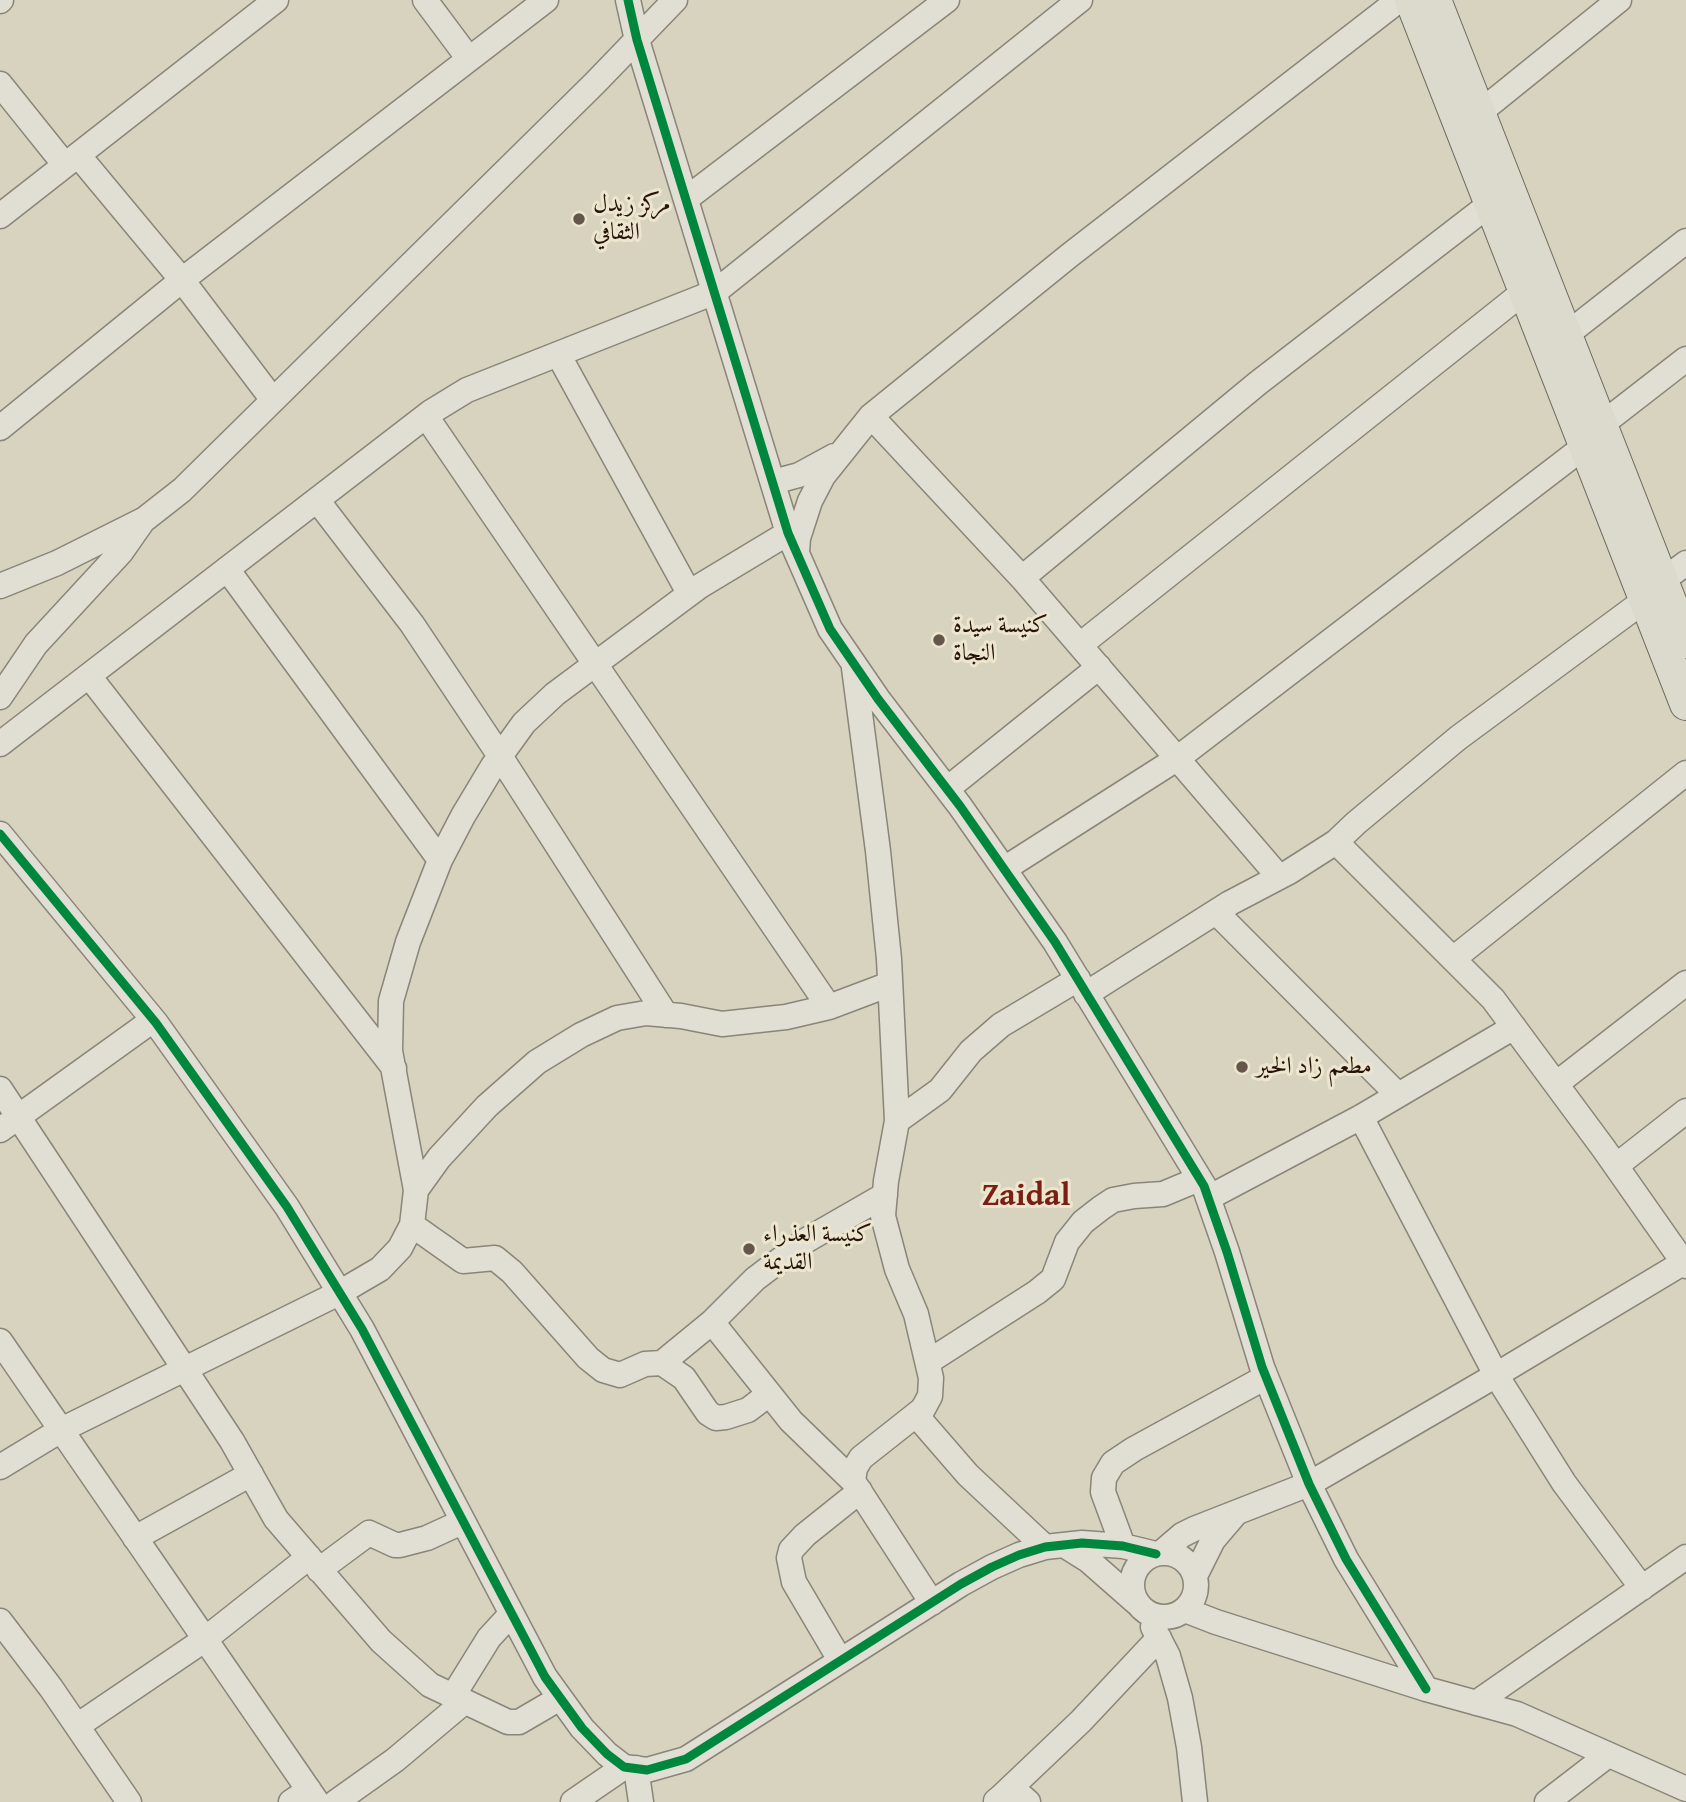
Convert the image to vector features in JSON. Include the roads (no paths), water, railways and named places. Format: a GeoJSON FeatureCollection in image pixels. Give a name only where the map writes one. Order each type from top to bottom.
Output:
{"type":"FeatureCollection","features":[{"type":"Feature","properties":{"kind":"main road"},"geometry":{"type":"LineString","coordinates":[[1411,0],[1525,292],[1664,581],[1686,642]]}},
{"type":"Feature","properties":{"kind":"main road"},"geometry":{"type":"LineString","coordinates":[[1435,0],[1566,335],[1593,435]]}},
{"type":"Feature","properties":{"kind":"main road"},"geometry":{"type":"LineString","coordinates":[[1664,581],[1686,704]]}},
{"type":"Feature","properties":{"kind":"street"},"geometry":{"type":"LineString","coordinates":[[0,216],[276,0]]}},
{"type":"Feature","properties":{"kind":"street"},"geometry":{"type":"LineString","coordinates":[[425,0],[469,59]]}},
{"type":"Feature","properties":{"kind":"street"},"geometry":{"type":"LineString","coordinates":[[628,0],[636,40],[772,482],[792,543],[830,629],[878,699],[1004,869],[1082,986],[1204,1188],[1266,1377],[1309,1484],[1346,1559],[1426,1689]]}},
{"type":"Feature","properties":{"kind":"street"},"geometry":{"type":"LineString","coordinates":[[0,586],[57,563],[145,519],[182,491],[675,0]]}},
{"type":"Feature","properties":{"kind":"street"},"geometry":{"type":"LineString","coordinates":[[687,199],[947,0]]}},
{"type":"Feature","properties":{"kind":"street"},"geometry":{"type":"LineString","coordinates":[[0,744],[426,416],[467,390],[715,292],[1080,0]]}},
{"type":"Feature","properties":{"kind":"street"},"geometry":{"type":"LineString","coordinates":[[0,1467],[61,1430],[340,1293],[380,1269],[400,1248],[412,1225],[416,1190],[390,1051],[391,1001],[408,942],[440,860],[463,816],[524,723],[555,694],[689,593],[792,543],[798,538],[810,501],[823,476],[871,416],[1081,247],[1399,0]]}},
{"type":"Feature","properties":{"kind":"street"},"geometry":{"type":"LineString","coordinates":[[1479,113],[1619,0]]}},
{"type":"Feature","properties":{"kind":"street"},"geometry":{"type":"LineString","coordinates":[[0,428],[181,280],[469,59],[534,3]]}},
{"type":"Feature","properties":{"kind":"street"},"geometry":{"type":"LineString","coordinates":[[0,85],[181,280],[273,400]]}},
{"type":"Feature","properties":{"kind":"street"},"geometry":{"type":"LineString","coordinates":[[1022,578],[1258,383],[1490,204]]}},
{"type":"Feature","properties":{"kind":"street"},"geometry":{"type":"LineString","coordinates":[[1566,335],[1686,241]]}},
{"type":"Feature","properties":{"kind":"street"},"geometry":{"type":"LineString","coordinates":[[1080,645],[1525,292]]}},
{"type":"Feature","properties":{"kind":"street"},"geometry":{"type":"LineString","coordinates":[[558,354],[689,593]]}},
{"type":"Feature","properties":{"kind":"street"},"geometry":{"type":"LineString","coordinates":[[1004,869],[1178,758],[1593,435],[1686,359]]}},
{"type":"Feature","properties":{"kind":"street"},"geometry":{"type":"LineString","coordinates":[[426,416],[829,1007]]}},
{"type":"Feature","properties":{"kind":"street"},"geometry":{"type":"LineString","coordinates":[[871,416],[1022,578],[1279,877]]}},
{"type":"Feature","properties":{"kind":"street"},"geometry":{"type":"LineString","coordinates":[[772,482],[799,475],[844,450]]}},
{"type":"Feature","properties":{"kind":"street"},"geometry":{"type":"LineString","coordinates":[[317,500],[412,624],[666,1015]]}},
{"type":"Feature","properties":{"kind":"street"},"geometry":{"type":"LineString","coordinates":[[0,697],[36,644],[121,552],[145,519]]}},
{"type":"Feature","properties":{"kind":"street"},"geometry":{"type":"LineString","coordinates":[[227,569],[440,860]]}},
{"type":"Feature","properties":{"kind":"street"},"geometry":{"type":"LineString","coordinates":[[897,1121],[940,1090],[971,1051],[1001,1024],[1082,986],[1279,877],[1336,842],[1356,822],[1458,738],[1664,581]]}},
{"type":"Feature","properties":{"kind":"street"},"geometry":{"type":"LineString","coordinates":[[840,1660],[794,1582],[789,1558],[791,1550],[856,1486],[855,1468],[861,1458],[923,1409],[930,1396],[932,1378],[916,1314],[897,1269],[883,1216],[897,1121],[890,984],[878,851],[854,664]]}},
{"type":"Feature","properties":{"kind":"street"},"geometry":{"type":"LineString","coordinates":[[947,789],[1099,667]]}},
{"type":"Feature","properties":{"kind":"street"},"geometry":{"type":"LineString","coordinates":[[89,676],[394,1068]]}},
{"type":"Feature","properties":{"kind":"street"},"geometry":{"type":"LineString","coordinates":[[1453,959],[1686,773]]}},
{"type":"Feature","properties":{"kind":"street"},"geometry":{"type":"LineString","coordinates":[[0,834],[153,1020],[287,1207],[362,1329],[545,1677],[582,1728],[607,1754],[630,1767],[647,1770],[686,1759],[992,1567],[1019,1555],[1054,1546],[1102,1543],[1169,1553],[1188,1563],[1206,1597],[1232,1626]]}},
{"type":"Feature","properties":{"kind":"street"},"geometry":{"type":"LineString","coordinates":[[1195,1802],[1180,1698],[1163,1647],[1132,1589],[1134,1573],[1143,1561],[1159,1553],[1182,1535],[1239,1509],[1309,1484],[1685,1263],[1493,999],[1336,842]]}},
{"type":"Feature","properties":{"kind":"street"},"geometry":{"type":"LineString","coordinates":[[1216,912],[1398,1095]]}},
{"type":"Feature","properties":{"kind":"street"},"geometry":{"type":"LineString","coordinates":[[1556,1084],[1686,983]]}},
{"type":"Feature","properties":{"kind":"street"},"geometry":{"type":"LineString","coordinates":[[416,1190],[439,1158],[487,1106],[537,1062],[581,1035],[617,1018],[646,1013],[722,1024],[786,1017],[829,1007],[890,984]]}},
{"type":"Feature","properties":{"kind":"street"},"geometry":{"type":"LineString","coordinates":[[9,1124],[153,1020]]}},
{"type":"Feature","properties":{"kind":"street"},"geometry":{"type":"LineString","coordinates":[[928,1362],[1053,1279],[1067,1242],[1083,1222],[1113,1200],[1204,1188],[1361,1117],[1514,1027]]}},
{"type":"Feature","properties":{"kind":"street"},"geometry":{"type":"LineString","coordinates":[[0,1089],[9,1124],[184,1369],[232,1441],[276,1519],[381,1641],[430,1685],[508,1722],[519,1722],[560,1698]]}},
{"type":"Feature","properties":{"kind":"street"},"geometry":{"type":"LineString","coordinates":[[1616,1166],[1686,1111]]}},
{"type":"Feature","properties":{"kind":"street"},"geometry":{"type":"LineString","coordinates":[[1361,1117],[1496,1375],[1564,1483],[1642,1588]]}},
{"type":"Feature","properties":{"kind":"street"},"geometry":{"type":"LineString","coordinates":[[412,1225],[463,1261],[495,1258],[512,1272],[588,1358],[603,1370],[620,1375],[645,1364],[662,1363],[712,1322],[755,1279],[805,1241],[885,1195]]}},
{"type":"Feature","properties":{"kind":"street"},"geometry":{"type":"LineString","coordinates":[[712,1322],[791,1421],[856,1486],[932,1603]]}},
{"type":"Feature","properties":{"kind":"street"},"geometry":{"type":"LineString","coordinates":[[0,1341],[204,1640],[306,1798]]}},
{"type":"Feature","properties":{"kind":"street"},"geometry":{"type":"LineString","coordinates":[[662,1363],[684,1378],[708,1413],[716,1418],[748,1410],[769,1394]]}},
{"type":"Feature","properties":{"kind":"street"},"geometry":{"type":"LineString","coordinates":[[1123,1546],[1104,1492],[1104,1478],[1113,1463],[1134,1448],[1266,1377]]}},
{"type":"Feature","properties":{"kind":"street"},"geometry":{"type":"LineString","coordinates":[[916,1415],[968,1475],[1054,1546],[1088,1560],[1140,1607],[1159,1618],[1180,1613],[1232,1626],[1426,1689],[1517,1714],[1686,1789]]}},
{"type":"Feature","properties":{"kind":"street"},"geometry":{"type":"LineString","coordinates":[[135,1538],[251,1475]]}},
{"type":"Feature","properties":{"kind":"street"},"geometry":{"type":"LineString","coordinates":[[995,1800],[1163,1647],[1180,1613],[1194,1597],[1196,1578],[1213,1540],[1239,1509]]}},
{"type":"Feature","properties":{"kind":"street"},"geometry":{"type":"LineString","coordinates":[[77,1726],[314,1564],[369,1533],[400,1545],[427,1538],[462,1522]]}},
{"type":"Feature","properties":{"kind":"street"},"geometry":{"type":"LineString","coordinates":[[1476,1703],[1686,1558]]}},
{"type":"Feature","properties":{"kind":"street"},"geometry":{"type":"LineString","coordinates":[[0,1603],[23,1651]]}},
{"type":"Feature","properties":{"kind":"street"},"geometry":{"type":"LineString","coordinates":[[336,1802],[396,1760],[458,1699],[489,1638],[511,1614]]}},
{"type":"Feature","properties":{"kind":"street"},"geometry":{"type":"LineString","coordinates":[[0,1621],[77,1726],[124,1800]]}},
{"type":"Feature","properties":{"kind":"street"},"geometry":{"type":"LineString","coordinates":[[1547,1802],[1608,1755]]}},
{"type":"Feature","properties":{"kind":"street"},"geometry":{"type":"LineString","coordinates":[[573,1802],[630,1767]]}},
{"type":"Feature","properties":{"kind":"street"},"geometry":{"type":"LineString","coordinates":[[630,1767],[641,1802]]}},
{"type":"Feature","properties":{"kind":"street"},"geometry":{"type":"LineString","coordinates":[[995,1800],[1015,1793],[1028,1802]]}},
{"type":"Feature","properties":{"kind":"place","name":"مركز زيدل الثقافي"},"geometry":{"type":"Point","coordinates":[579,219]}},
{"type":"Feature","properties":{"kind":"place","name":"كنيسة سيدة النجاة"},"geometry":{"type":"Point","coordinates":[939,640]}},
{"type":"Feature","properties":{"kind":"place","name":"مطعم زاد الخير"},"geometry":{"type":"Point","coordinates":[1242,1067]}},
{"type":"Feature","properties":{"kind":"place","name":"كنيسة العذراء القديمة"},"geometry":{"type":"Point","coordinates":[749,1249]}},
{"type":"Feature","properties":{"kind":"district","name":"Zaidal"},"geometry":{"type":"Point","coordinates":[1026,1197]}}]}
